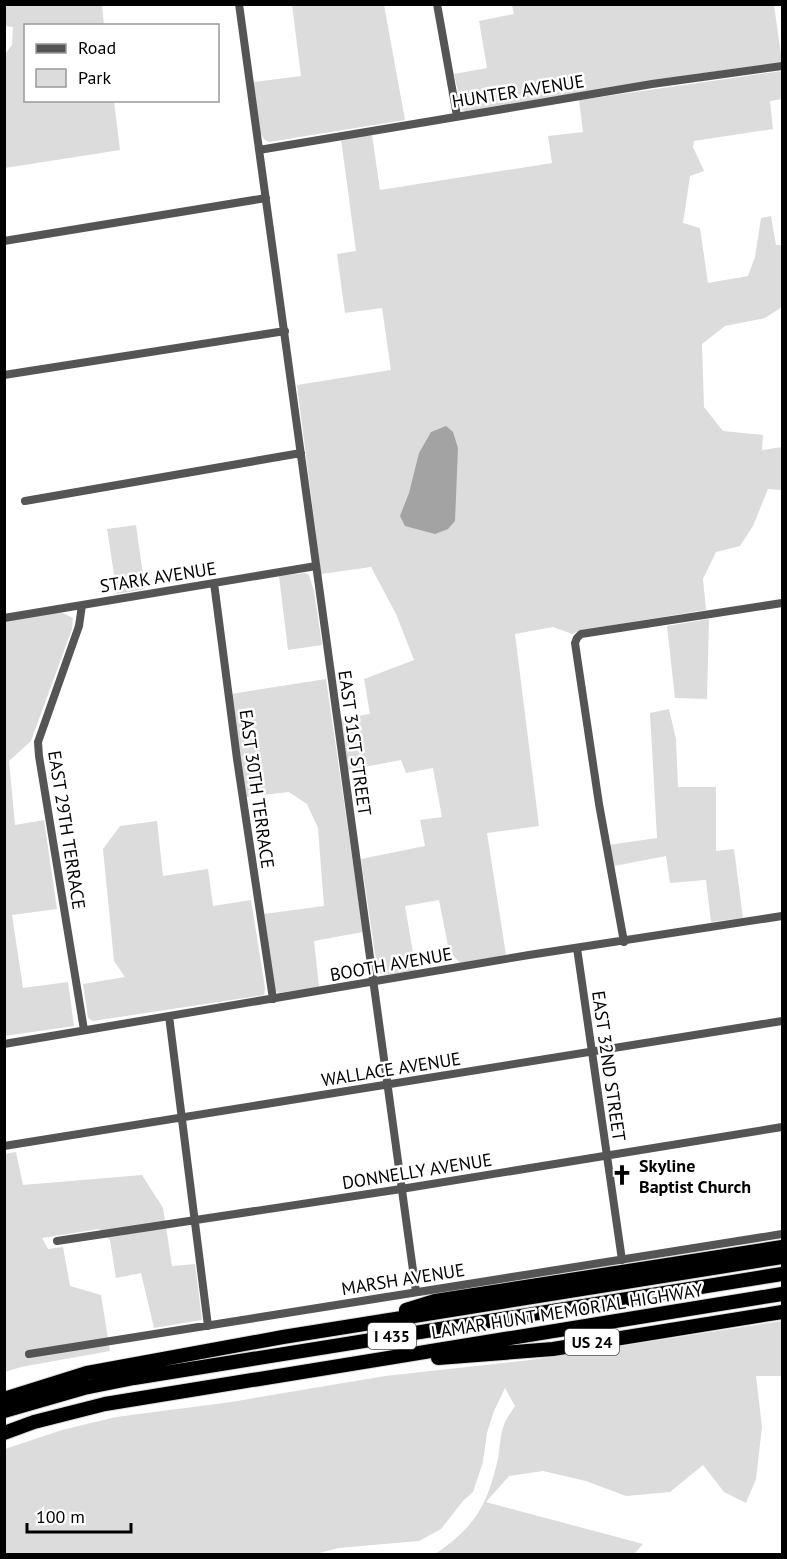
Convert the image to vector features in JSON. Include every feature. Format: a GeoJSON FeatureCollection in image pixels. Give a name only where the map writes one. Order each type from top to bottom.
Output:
{"type":"FeatureCollection","features":[{"type":"Feature","properties":{"kind":"highway"},"geometry":{"type":"LineString","coordinates":[[376,1322],[394,1313],[435,1301],[783,1247]]}},
{"type":"Feature","properties":{"kind":"highway"},"geometry":{"type":"LineString","coordinates":[[4,1399],[87,1373],[376,1322],[783,1257]]}},
{"type":"Feature","properties":{"kind":"highway","name":"LAMAR HUNT MEMORIAL HIGHWAY"},"geometry":{"type":"LineString","coordinates":[[4,1410],[84,1388],[134,1378],[783,1274]]}},
{"type":"Feature","properties":{"kind":"highway","name":"LAMAR HUNT MEMORIAL HIGHWAY"},"geometry":{"type":"LineString","coordinates":[[4,1433],[34,1422],[105,1404],[783,1293]]}},
{"type":"Feature","properties":{"kind":"highway","name":"US 24"},"geometry":{"type":"LineString","coordinates":[[400,1356],[432,1359],[553,1349],[783,1312]]}},
{"type":"Feature","properties":{"kind":"street","name":"EAST 31ST STREET"},"geometry":{"type":"LineString","coordinates":[[239,4],[416,1292]]}},
{"type":"Feature","properties":{"kind":"street"},"geometry":{"type":"LineString","coordinates":[[437,4],[457,116]]}},
{"type":"Feature","properties":{"kind":"street","name":"HUNTER AVENUE"},"geometry":{"type":"LineString","coordinates":[[259,150],[652,84],[783,66]]}},
{"type":"Feature","properties":{"kind":"street"},"geometry":{"type":"LineString","coordinates":[[4,241],[266,198]]}},
{"type":"Feature","properties":{"kind":"street"},"geometry":{"type":"LineString","coordinates":[[4,375],[285,331]]}},
{"type":"Feature","properties":{"kind":"street"},"geometry":{"type":"LineString","coordinates":[[25,501],[301,453]]}},
{"type":"Feature","properties":{"kind":"street","name":"STARK AVENUE"},"geometry":{"type":"LineString","coordinates":[[4,618],[316,566]]}},
{"type":"Feature","properties":{"kind":"street","name":"EAST 30TH TERRACE"},"geometry":{"type":"LineString","coordinates":[[214,583],[237,759],[273,999]]}},
{"type":"Feature","properties":{"kind":"street"},"geometry":{"type":"LineString","coordinates":[[624,942],[599,804],[576,643],[580,635],[783,603]]}},
{"type":"Feature","properties":{"kind":"street","name":"EAST 29TH TERRACE"},"geometry":{"type":"LineString","coordinates":[[82,605],[80,626],[38,742],[84,1030]]}},
{"type":"Feature","properties":{"kind":"street","name":"BOOTH AVENUE"},"geometry":{"type":"LineString","coordinates":[[4,1044],[577,948],[783,916]]}},
{"type":"Feature","properties":{"kind":"street","name":"EAST 32ND STREET"},"geometry":{"type":"LineString","coordinates":[[577,948],[622,1260]]}},
{"type":"Feature","properties":{"kind":"street"},"geometry":{"type":"LineString","coordinates":[[168,1016],[208,1326]]}},
{"type":"Feature","properties":{"kind":"street","name":"WALLACE AVENUE"},"geometry":{"type":"LineString","coordinates":[[4,1146],[783,1021]]}},
{"type":"Feature","properties":{"kind":"street","name":"DONNELLY AVENUE"},"geometry":{"type":"LineString","coordinates":[[57,1241],[401,1189],[783,1127]]}},
{"type":"Feature","properties":{"kind":"street","name":"MARSH AVENUE"},"geometry":{"type":"LineString","coordinates":[[29,1354],[783,1234]]}},
{"type":"Feature","properties":{"kind":"green space"},"geometry":{"type":"Polygon","coordinates":[[[5,5],[102,5],[104,24],[24,24],[24,102],[114,102],[120,150],[5,168],[5,54],[12,45],[13,27],[5,26],[5,5]]]}},
{"type":"Feature","properties":{"kind":"green space"},"geometry":{"type":"Polygon","coordinates":[[[292,5],[384,5],[405,120],[269,142],[264,139],[260,133],[253,82],[301,76],[292,5]]]}},
{"type":"Feature","properties":{"kind":"green space"},"geometry":{"type":"Polygon","coordinates":[[[512,5],[774,5],[782,62],[462,110],[454,74],[487,68],[479,21],[514,14],[512,5]]]}},
{"type":"Feature","properties":{"kind":"green space"},"geometry":{"type":"Polygon","coordinates":[[[782,71],[782,99],[770,101],[773,129],[694,141],[693,147],[704,171],[690,176],[683,223],[700,228],[708,283],[748,276],[755,257],[761,218],[771,216],[776,245],[782,245],[782,307],[765,318],[725,326],[702,344],[704,407],[723,431],[763,435],[762,450],[782,447],[782,490],[768,489],[753,526],[740,546],[716,552],[703,579],[706,610],[582,630],[572,634],[553,627],[515,634],[539,826],[487,833],[506,955],[460,963],[449,951],[439,900],[405,906],[416,970],[384,975],[377,967],[361,859],[425,846],[420,820],[442,817],[433,768],[406,773],[401,760],[348,770],[340,719],[370,714],[364,679],[414,660],[396,614],[371,567],[321,574],[297,385],[391,370],[382,308],[345,313],[337,254],[356,251],[341,139],[372,135],[380,190],[552,163],[548,136],[583,132],[579,100],[782,71]]]}},
{"type":"Feature","properties":{"kind":"green space"},"geometry":{"type":"Polygon","coordinates":[[[136,525],[145,589],[117,594],[107,529],[136,525]]]}},
{"type":"Feature","properties":{"kind":"green space"},"geometry":{"type":"Polygon","coordinates":[[[305,573],[309,575],[314,591],[322,645],[288,650],[279,576],[305,573]]]}},
{"type":"Feature","properties":{"kind":"green space"},"geometry":{"type":"Polygon","coordinates":[[[61,612],[73,618],[72,629],[31,741],[9,761],[15,825],[44,820],[57,909],[12,915],[23,988],[68,982],[74,1026],[5,1036],[5,621],[61,612]]]}},
{"type":"Feature","properties":{"kind":"green space"},"geometry":{"type":"Polygon","coordinates":[[[709,619],[707,699],[675,698],[667,626],[709,619]]]}},
{"type":"Feature","properties":{"kind":"green space"},"geometry":{"type":"Polygon","coordinates":[[[326,679],[363,932],[314,941],[319,987],[278,993],[275,990],[264,914],[324,906],[318,828],[307,804],[289,792],[246,797],[231,694],[326,679]]]}},
{"type":"Feature","properties":{"kind":"green space"},"geometry":{"type":"Polygon","coordinates":[[[669,709],[676,739],[678,787],[716,787],[716,851],[734,849],[743,918],[711,922],[706,880],[670,883],[666,856],[614,866],[609,845],[657,838],[650,713],[669,709]]]}},
{"type":"Feature","properties":{"kind":"green space"},"geometry":{"type":"Polygon","coordinates":[[[157,821],[163,876],[208,869],[213,906],[251,900],[265,988],[264,995],[93,1021],[88,1018],[83,984],[125,977],[114,961],[103,849],[120,826],[157,821]]]}},
{"type":"Feature","properties":{"kind":"green space"},"geometry":{"type":"Polygon","coordinates":[[[16,1152],[23,1185],[142,1175],[163,1208],[172,1266],[195,1264],[202,1320],[154,1328],[141,1273],[116,1278],[110,1240],[99,1229],[42,1238],[48,1249],[63,1247],[70,1286],[101,1295],[110,1351],[5,1372],[5,1154],[16,1152]]]}},
{"type":"Feature","properties":{"kind":"green space"},"geometry":{"type":"Polygon","coordinates":[[[782,1321],[782,1376],[756,1376],[762,1427],[756,1479],[746,1503],[724,1492],[703,1465],[670,1492],[626,1496],[586,1481],[543,1471],[509,1476],[486,1502],[643,1544],[634,1554],[435,1554],[470,1524],[484,1503],[498,1459],[503,1426],[515,1406],[505,1388],[487,1433],[483,1462],[473,1492],[441,1529],[419,1541],[339,1548],[315,1554],[5,1554],[5,1449],[62,1430],[116,1417],[231,1402],[385,1376],[530,1360],[782,1321]]]}},
{"type":"Feature","properties":{"kind":"shaded area"},"geometry":{"type":"Polygon","coordinates":[[[446,426],[453,432],[458,448],[455,521],[448,529],[435,534],[405,526],[400,516],[409,493],[419,453],[431,432],[446,426]]]}},
{"type":"Feature","properties":{"kind":"place","name":"Skyline Baptist Church"},"geometry":{"type":"Point","coordinates":[622,1175]}}]}
